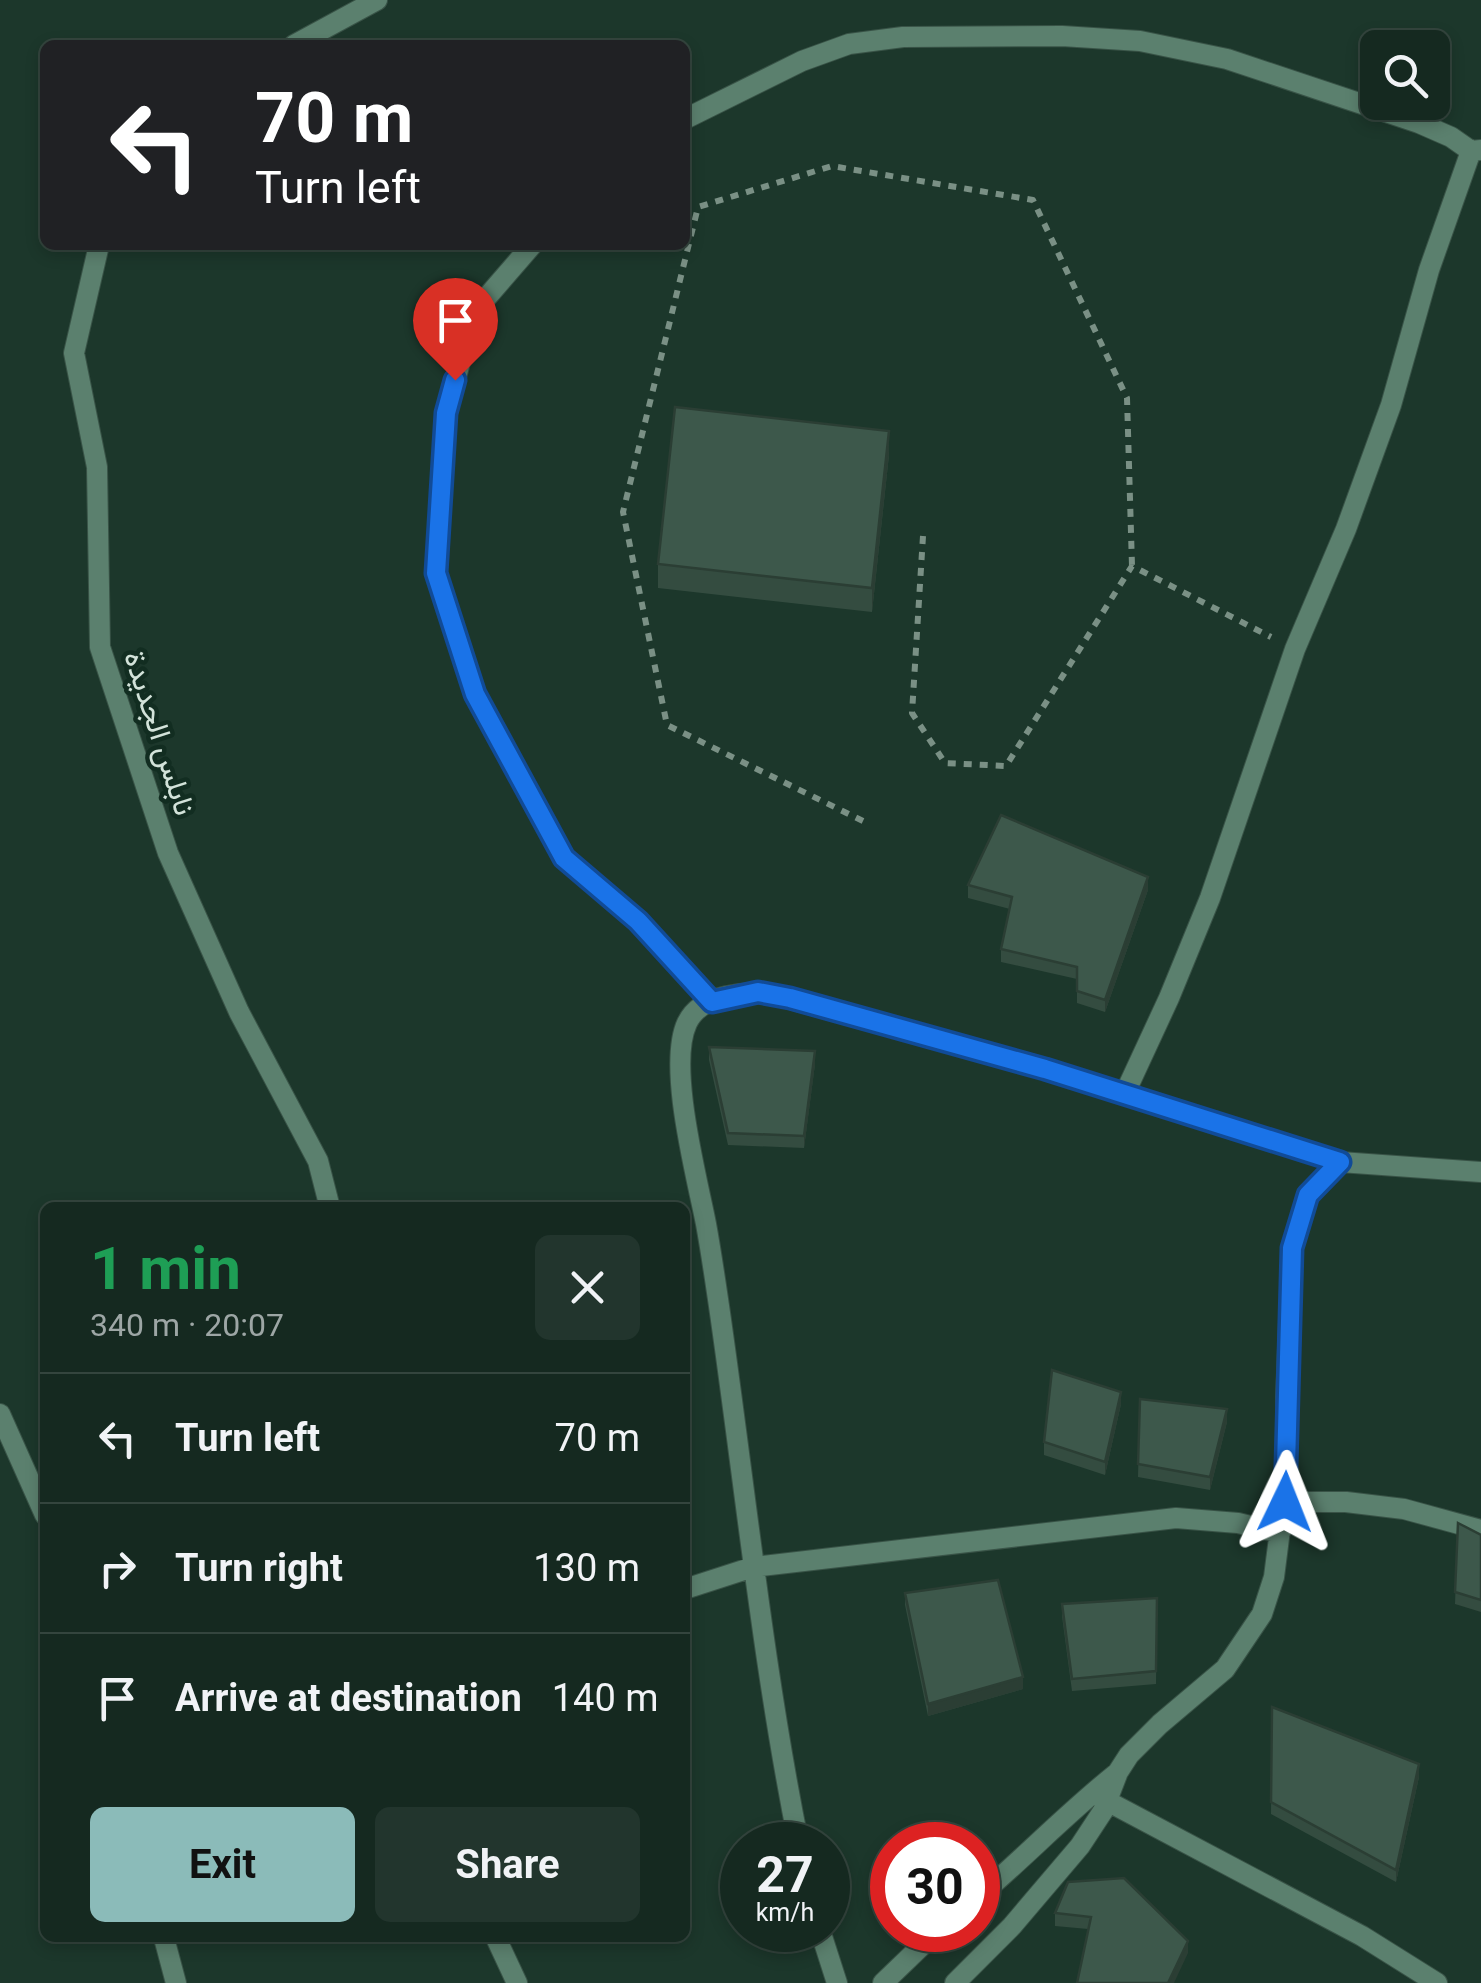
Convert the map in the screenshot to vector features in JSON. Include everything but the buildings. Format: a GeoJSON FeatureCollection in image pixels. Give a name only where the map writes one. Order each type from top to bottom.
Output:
{"type":"FeatureCollection","features":[{"type":"Feature","properties":{"kind":"street"},"geometry":{"type":"LineString","coordinates":[[303,40],[376,0]]}},
{"type":"Feature","properties":{"kind":"street"},"geometry":{"type":"LineString","coordinates":[[690,116],[802,60],[850,44],[903,37],[1062,36],[1140,41],[1226,59],[1419,122],[1476,151],[1429,270],[1391,405],[1346,529],[1295,649],[1210,898],[1126,1093]]}},
{"type":"Feature","properties":{"kind":"street","name":"نابلس الجديدة"},"geometry":{"type":"LineString","coordinates":[[98,250],[74,353],[97,467],[100,647],[168,853],[239,1012],[318,1161],[328,1202]]}},
{"type":"Feature","properties":{"kind":"street"},"geometry":{"type":"LineString","coordinates":[[528,250],[474,312],[446,413],[436,573],[475,694],[564,858],[638,921],[712,1002]]}},
{"type":"Feature","properties":{"kind":"street"},"geometry":{"type":"LineString","coordinates":[[794,1822],[753,1568],[719,1308],[684,1119],[684,1032],[693,1013],[712,1002],[742,993],[775,995],[1126,1093],[1340,1162],[1481,1172]]}},
{"type":"Feature","properties":{"kind":"street"},"geometry":{"type":"LineString","coordinates":[[1000,1878],[1064,1815],[1118,1772],[1143,1740],[1211,1683],[1236,1656],[1268,1602],[1285,1502],[1292,1248],[1308,1195],[1340,1162]]}},
{"type":"Feature","properties":{"kind":"street"},"geometry":{"type":"LineString","coordinates":[[0,1414],[40,1504]]}},
{"type":"Feature","properties":{"kind":"street"},"geometry":{"type":"LineString","coordinates":[[1285,1502],[1346,1502],[1404,1510],[1481,1530]]}},
{"type":"Feature","properties":{"kind":"street"},"geometry":{"type":"LineString","coordinates":[[690,1587],[753,1568],[1176,1518],[1238,1522],[1280,1534]]}},
{"type":"Feature","properties":{"kind":"street"},"geometry":{"type":"LineString","coordinates":[[955,1983],[1034,1902],[1087,1836],[1118,1772]]}},
{"type":"Feature","properties":{"kind":"street"},"geometry":{"type":"LineString","coordinates":[[1106,1801],[1260,1879],[1437,1983]]}},
{"type":"Feature","properties":{"kind":"street"},"geometry":{"type":"LineString","coordinates":[[165,1942],[176,1983]]}},
{"type":"Feature","properties":{"kind":"street"},"geometry":{"type":"LineString","coordinates":[[498,1942],[517,1983]]}},
{"type":"Feature","properties":{"kind":"street"},"geometry":{"type":"LineString","coordinates":[[827,1952],[837,1983]]}},
{"type":"Feature","properties":{"kind":"street"},"geometry":{"type":"LineString","coordinates":[[883,1983],[915,1952]]}},
{"type":"Feature","properties":{"kind":"path"},"geometry":{"type":"LineString","coordinates":[[690,240],[698,207],[832,166],[1033,200],[1126,398],[1132,566],[1006,766],[946,764],[912,713],[923,536]]}},
{"type":"Feature","properties":{"kind":"path"},"geometry":{"type":"LineString","coordinates":[[687,250],[623,512],[667,725],[863,821]]}},
{"type":"Feature","properties":{"kind":"path"},"geometry":{"type":"LineString","coordinates":[[1132,566],[1295,649]]}},
{"type":"Feature","properties":{"kind":"route"},"geometry":{"type":"LineString","coordinates":[[455,380],[446,413],[436,573],[475,694],[564,858],[638,921],[712,1002],[758,992],[790,998],[1045,1069],[1340,1162],[1308,1195],[1292,1248],[1285,1502]]}}]}
